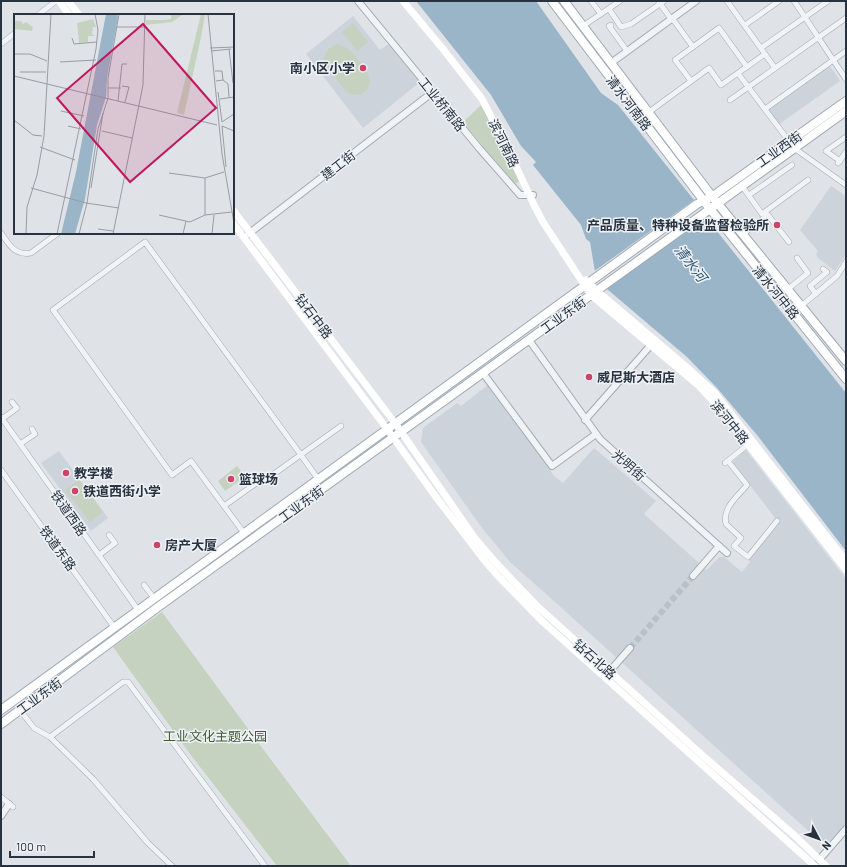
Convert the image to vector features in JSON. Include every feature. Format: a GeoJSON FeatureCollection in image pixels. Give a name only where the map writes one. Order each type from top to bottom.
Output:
{"type":"FeatureCollection","features":[{"type":"Feature","properties":{"kind":"main road"},"geometry":{"type":"LineString","coordinates":[[59,1],[68,14]]}},
{"type":"Feature","properties":{"kind":"main road"},"geometry":{"type":"LineString","coordinates":[[68,1],[78,14]]}},
{"type":"Feature","properties":{"kind":"main road","name":"滨河南路"},"geometry":{"type":"LineString","coordinates":[[403,1],[482,99],[531,195],[546,220],[589,282],[597,291]]}},
{"type":"Feature","properties":{"kind":"main road","name":"滨河南路"},"geometry":{"type":"LineString","coordinates":[[408,1],[486,100],[498,119],[531,195]]}},
{"type":"Feature","properties":{"kind":"main road","name":"清水河南路"},"geometry":{"type":"LineString","coordinates":[[552,1],[702,204]]}},
{"type":"Feature","properties":{"kind":"main road","name":"清水河南路"},"geometry":{"type":"LineString","coordinates":[[564,1],[715,199]]}},
{"type":"Feature","properties":{"kind":"main road","name":"工业西街"},"geometry":{"type":"LineString","coordinates":[[715,199],[726,186],[792,145],[845,108]]}},
{"type":"Feature","properties":{"kind":"main road","name":"工业西街"},"geometry":{"type":"LineString","coordinates":[[715,199],[733,193],[792,145]]}},
{"type":"Feature","properties":{"kind":"main road"},"geometry":{"type":"LineString","coordinates":[[702,183],[715,188],[726,186]]}},
{"type":"Feature","properties":{"kind":"main road"},"geometry":{"type":"LineString","coordinates":[[726,213],[724,208],[726,202],[733,193]]}},
{"type":"Feature","properties":{"kind":"main road"},"geometry":{"type":"LineString","coordinates":[[702,204],[715,199]]}},
{"type":"Feature","properties":{"kind":"main road"},"geometry":{"type":"LineString","coordinates":[[702,204],[715,199]]}},
{"type":"Feature","properties":{"kind":"main road","name":"清水河中路"},"geometry":{"type":"LineString","coordinates":[[715,199],[846,361]]}},
{"type":"Feature","properties":{"kind":"main road","name":"清水河中路"},"geometry":{"type":"LineString","coordinates":[[702,204],[708,212],[714,215],[846,379]]}},
{"type":"Feature","properties":{"kind":"main road","name":"工业东街"},"geometry":{"type":"LineString","coordinates":[[1,710],[589,282],[702,204]]}},
{"type":"Feature","properties":{"kind":"main road","name":"工业东街"},"geometry":{"type":"LineString","coordinates":[[2,721],[20,710],[158,608],[597,291],[702,204]]}},
{"type":"Feature","properties":{"kind":"main road","name":"钻石中路"},"geometry":{"type":"LineString","coordinates":[[234,211],[395,423]]}},
{"type":"Feature","properties":{"kind":"main road","name":"钻石中路"},"geometry":{"type":"LineString","coordinates":[[234,224],[387,429]]}},
{"type":"Feature","properties":{"kind":"main road","name":"滨河中路"},"geometry":{"type":"LineString","coordinates":[[597,291],[651,345],[698,385],[750,442],[846,560]]}},
{"type":"Feature","properties":{"kind":"main road","name":"滨河中路"},"geometry":{"type":"LineString","coordinates":[[597,291],[704,382],[846,570]]}},
{"type":"Feature","properties":{"kind":"main road","name":"钻石北路"},"geometry":{"type":"LineString","coordinates":[[395,423],[474,537],[496,563],[536,605],[609,672],[794,835],[817,863]]}},
{"type":"Feature","properties":{"kind":"main road","name":"钻石北路"},"geometry":{"type":"LineString","coordinates":[[387,429],[484,561],[543,622],[633,703],[817,863],[826,866]]}},
{"type":"Feature","properties":{"kind":"main road"},"geometry":{"type":"LineString","coordinates":[[27,691],[33,700]]}},
{"type":"Feature","properties":{"kind":"street"},"geometry":{"type":"LineString","coordinates":[[39,14],[56,1]]}},
{"type":"Feature","properties":{"kind":"street","name":"工业桥南路"},"geometry":{"type":"LineString","coordinates":[[358,1],[479,148],[520,195],[531,195]]}},
{"type":"Feature","properties":{"kind":"street"},"geometry":{"type":"LineString","coordinates":[[591,1],[601,14]]}},
{"type":"Feature","properties":{"kind":"street"},"geometry":{"type":"LineString","coordinates":[[583,26],[620,1]]}},
{"type":"Feature","properties":{"kind":"street"},"geometry":{"type":"LineString","coordinates":[[611,63],[696,1]]}},
{"type":"Feature","properties":{"kind":"street"},"geometry":{"type":"LineString","coordinates":[[745,25],[779,1]]}},
{"type":"Feature","properties":{"kind":"street"},"geometry":{"type":"LineString","coordinates":[[794,1],[846,79]]}},
{"type":"Feature","properties":{"kind":"street"},"geometry":{"type":"LineString","coordinates":[[761,48],[828,1]]}},
{"type":"Feature","properties":{"kind":"street"},"geometry":{"type":"LineString","coordinates":[[609,8],[621,27],[631,24],[660,2],[671,19],[693,46]]}},
{"type":"Feature","properties":{"kind":"street"},"geometry":{"type":"LineString","coordinates":[[729,2],[776,68]]}},
{"type":"Feature","properties":{"kind":"street"},"geometry":{"type":"LineString","coordinates":[[730,100],[846,18]]}},
{"type":"Feature","properties":{"kind":"street"},"geometry":{"type":"LineString","coordinates":[[611,25],[609,26],[627,51]]}},
{"type":"Feature","properties":{"kind":"street"},"geometry":{"type":"LineString","coordinates":[[691,81],[674,60],[719,28],[747,67]]}},
{"type":"Feature","properties":{"kind":"street"},"geometry":{"type":"LineString","coordinates":[[1,44],[14,34]]}},
{"type":"Feature","properties":{"kind":"street"},"geometry":{"type":"LineString","coordinates":[[765,109],[846,51]]}},
{"type":"Feature","properties":{"kind":"street"},"geometry":{"type":"LineString","coordinates":[[649,112],[708,68],[721,85],[765,54]]}},
{"type":"Feature","properties":{"kind":"street"},"geometry":{"type":"LineString","coordinates":[[740,76],[792,145],[846,185]]}},
{"type":"Feature","properties":{"kind":"street","name":"建工街"},"geometry":{"type":"LineString","coordinates":[[244,237],[433,92]]}},
{"type":"Feature","properties":{"kind":"street"},"geometry":{"type":"LineString","coordinates":[[846,137],[826,151],[839,162],[846,152]]}},
{"type":"Feature","properties":{"kind":"street"},"geometry":{"type":"LineString","coordinates":[[749,195],[792,165]]}},
{"type":"Feature","properties":{"kind":"street"},"geometry":{"type":"LineString","coordinates":[[742,186],[762,214],[808,180]]}},
{"type":"Feature","properties":{"kind":"street"},"geometry":{"type":"LineString","coordinates":[[743,234],[768,215],[789,242]]}},
{"type":"Feature","properties":{"kind":"street"},"geometry":{"type":"LineString","coordinates":[[1,233],[17,252],[26,254],[36,249],[57,234]]}},
{"type":"Feature","properties":{"kind":"street"},"geometry":{"type":"LineString","coordinates":[[244,533],[191,461],[172,474],[53,310],[145,242],[318,479]]}},
{"type":"Feature","properties":{"kind":"street"},"geometry":{"type":"LineString","coordinates":[[788,289],[808,273],[797,258]]}},
{"type":"Feature","properties":{"kind":"street"},"geometry":{"type":"LineString","coordinates":[[801,306],[837,276],[846,262]]}},
{"type":"Feature","properties":{"kind":"street"},"geometry":{"type":"LineString","coordinates":[[816,294],[810,286],[827,272],[824,269]]}},
{"type":"Feature","properties":{"kind":"street","name":"光明街"},"geometry":{"type":"LineString","coordinates":[[529,340],[596,434],[626,463],[727,553]]}},
{"type":"Feature","properties":{"kind":"street"},"geometry":{"type":"LineString","coordinates":[[586,420],[651,345]]}},
{"type":"Feature","properties":{"kind":"street"},"geometry":{"type":"LineString","coordinates":[[483,373],[552,466],[596,434]]}},
{"type":"Feature","properties":{"kind":"street"},"geometry":{"type":"LineString","coordinates":[[2,418],[17,408],[12,402]]}},
{"type":"Feature","properties":{"kind":"street","name":"铁道西路"},"geometry":{"type":"LineString","coordinates":[[2,418],[138,610]]}},
{"type":"Feature","properties":{"kind":"street"},"geometry":{"type":"LineString","coordinates":[[224,506],[255,484],[264,481],[341,426]]}},
{"type":"Feature","properties":{"kind":"street"},"geometry":{"type":"LineString","coordinates":[[20,444],[35,434],[32,429]]}},
{"type":"Feature","properties":{"kind":"street"},"geometry":{"type":"LineString","coordinates":[[727,553],[741,538],[726,524],[726,513],[728,508],[747,485],[727,462],[750,442]]}},
{"type":"Feature","properties":{"kind":"street","name":"铁道东路"},"geometry":{"type":"LineString","coordinates":[[1,470],[114,627]]}},
{"type":"Feature","properties":{"kind":"street"},"geometry":{"type":"LineString","coordinates":[[734,546],[748,558],[777,521]]}},
{"type":"Feature","properties":{"kind":"street"},"geometry":{"type":"LineString","coordinates":[[98,555],[115,543],[109,535]]}},
{"type":"Feature","properties":{"kind":"street"},"geometry":{"type":"LineString","coordinates":[[693,576],[719,546]]}},
{"type":"Feature","properties":{"kind":"street"},"geometry":{"type":"LineString","coordinates":[[144,584],[154,598]]}},
{"type":"Feature","properties":{"kind":"street"},"geometry":{"type":"LineString","coordinates":[[609,672],[630,648]]}},
{"type":"Feature","properties":{"kind":"street"},"geometry":{"type":"LineString","coordinates":[[50,737],[123,682],[128,682],[265,866]]}},
{"type":"Feature","properties":{"kind":"street"},"geometry":{"type":"LineString","coordinates":[[20,710],[34,728],[50,737],[93,779],[148,843],[172,866]]}},
{"type":"Feature","properties":{"kind":"street"},"geometry":{"type":"LineString","coordinates":[[1,797],[11,805],[1,816]]}},
{"type":"Feature","properties":{"kind":"street"},"geometry":{"type":"LineString","coordinates":[[817,863],[846,829]]}},
{"type":"Feature","properties":{"kind":"shaded area","name":"南小区小学"},"geometry":{"type":"Polygon","coordinates":[[[353,16],[380,50],[390,43],[420,82],[363,128],[306,54],[353,16]]]}},
{"type":"Feature","properties":{"kind":"shaded area"},"geometry":{"type":"Polygon","coordinates":[[[830,66],[840,81],[778,125],[767,110],[830,66]]]}},
{"type":"Feature","properties":{"kind":"shaded area"},"geometry":{"type":"Polygon","coordinates":[[[831,186],[846,196],[846,255],[835,271],[818,258],[816,254],[818,251],[800,230],[831,186]]]}},
{"type":"Feature","properties":{"kind":"shaded area"},"geometry":{"type":"Polygon","coordinates":[[[489,384],[554,476],[563,483],[594,448],[656,501],[644,514],[707,570],[719,557],[724,557],[742,572],[750,562],[749,560],[779,523],[732,462],[746,450],[846,579],[846,823],[825,846],[510,562],[482,528],[421,442],[423,428],[457,403],[461,406],[489,384]]]}},
{"type":"Feature","properties":{"kind":"shaded area","name":"铁道西街小学"},"geometry":{"type":"Polygon","coordinates":[[[59,451],[108,518],[91,531],[41,463],[59,451]]]}},
{"type":"Feature","properties":{"kind":"green space"},"geometry":{"type":"Polygon","coordinates":[[[353,23],[368,42],[357,51],[342,32],[353,23]]]}},
{"type":"Feature","properties":{"kind":"green space"},"geometry":{"type":"Polygon","coordinates":[[[337,44],[350,51],[362,64],[368,74],[370,83],[367,90],[361,94],[353,95],[346,92],[325,64],[324,57],[328,49],[337,44]]]}},
{"type":"Feature","properties":{"kind":"green space"},"geometry":{"type":"Polygon","coordinates":[[[481,105],[499,138],[519,181],[515,184],[463,122],[481,105]]]}},
{"type":"Feature","properties":{"kind":"green space","name":"篮球场"},"geometry":{"type":"Polygon","coordinates":[[[237,466],[245,477],[225,491],[218,481],[237,466]]]}},
{"type":"Feature","properties":{"kind":"green space"},"geometry":{"type":"Polygon","coordinates":[[[79,480],[103,512],[90,522],[65,490],[79,480]]]}},
{"type":"Feature","properties":{"kind":"green space","name":"工业文化主题公园"},"geometry":{"type":"Polygon","coordinates":[[[162,612],[351,866],[277,866],[190,754],[113,647],[162,612]]]}},
{"type":"Feature","properties":{"kind":"water","name":"清水河"},"geometry":{"type":"Polygon","coordinates":[[[416,1],[536,1],[601,93],[618,105],[846,393],[846,551],[757,435],[717,388],[687,357],[607,289],[595,272],[590,242],[586,239],[581,225],[533,165],[536,162],[521,146],[491,95],[416,1]]]}},
{"type":"Feature","properties":{"kind":"pier"},"geometry":{"type":"Polygon","coordinates":[[[694,200],[706,216],[604,288],[593,272],[694,200]]]}},
{"type":"Feature","properties":{"kind":"tunnel"},"geometry":{"type":"LineString","coordinates":[[630,648],[693,576]]}},
{"type":"Feature","properties":{"kind":"place","name":"南小区小学"},"geometry":{"type":"Point","coordinates":[363,68]}},
{"type":"Feature","properties":{"kind":"place","name":"产品质量、特种设备监督检验所"},"geometry":{"type":"Point","coordinates":[777,225]}},
{"type":"Feature","properties":{"kind":"place","name":"威尼斯大酒店"},"geometry":{"type":"Point","coordinates":[589,377]}},
{"type":"Feature","properties":{"kind":"place","name":"教学楼"},"geometry":{"type":"Point","coordinates":[66,473]}},
{"type":"Feature","properties":{"kind":"place","name":"篮球场"},"geometry":{"type":"Point","coordinates":[231,479]}},
{"type":"Feature","properties":{"kind":"place","name":"铁道西街小学"},"geometry":{"type":"Point","coordinates":[75,491]}},
{"type":"Feature","properties":{"kind":"place","name":"房产大厦"},"geometry":{"type":"Point","coordinates":[157,545]}}]}
